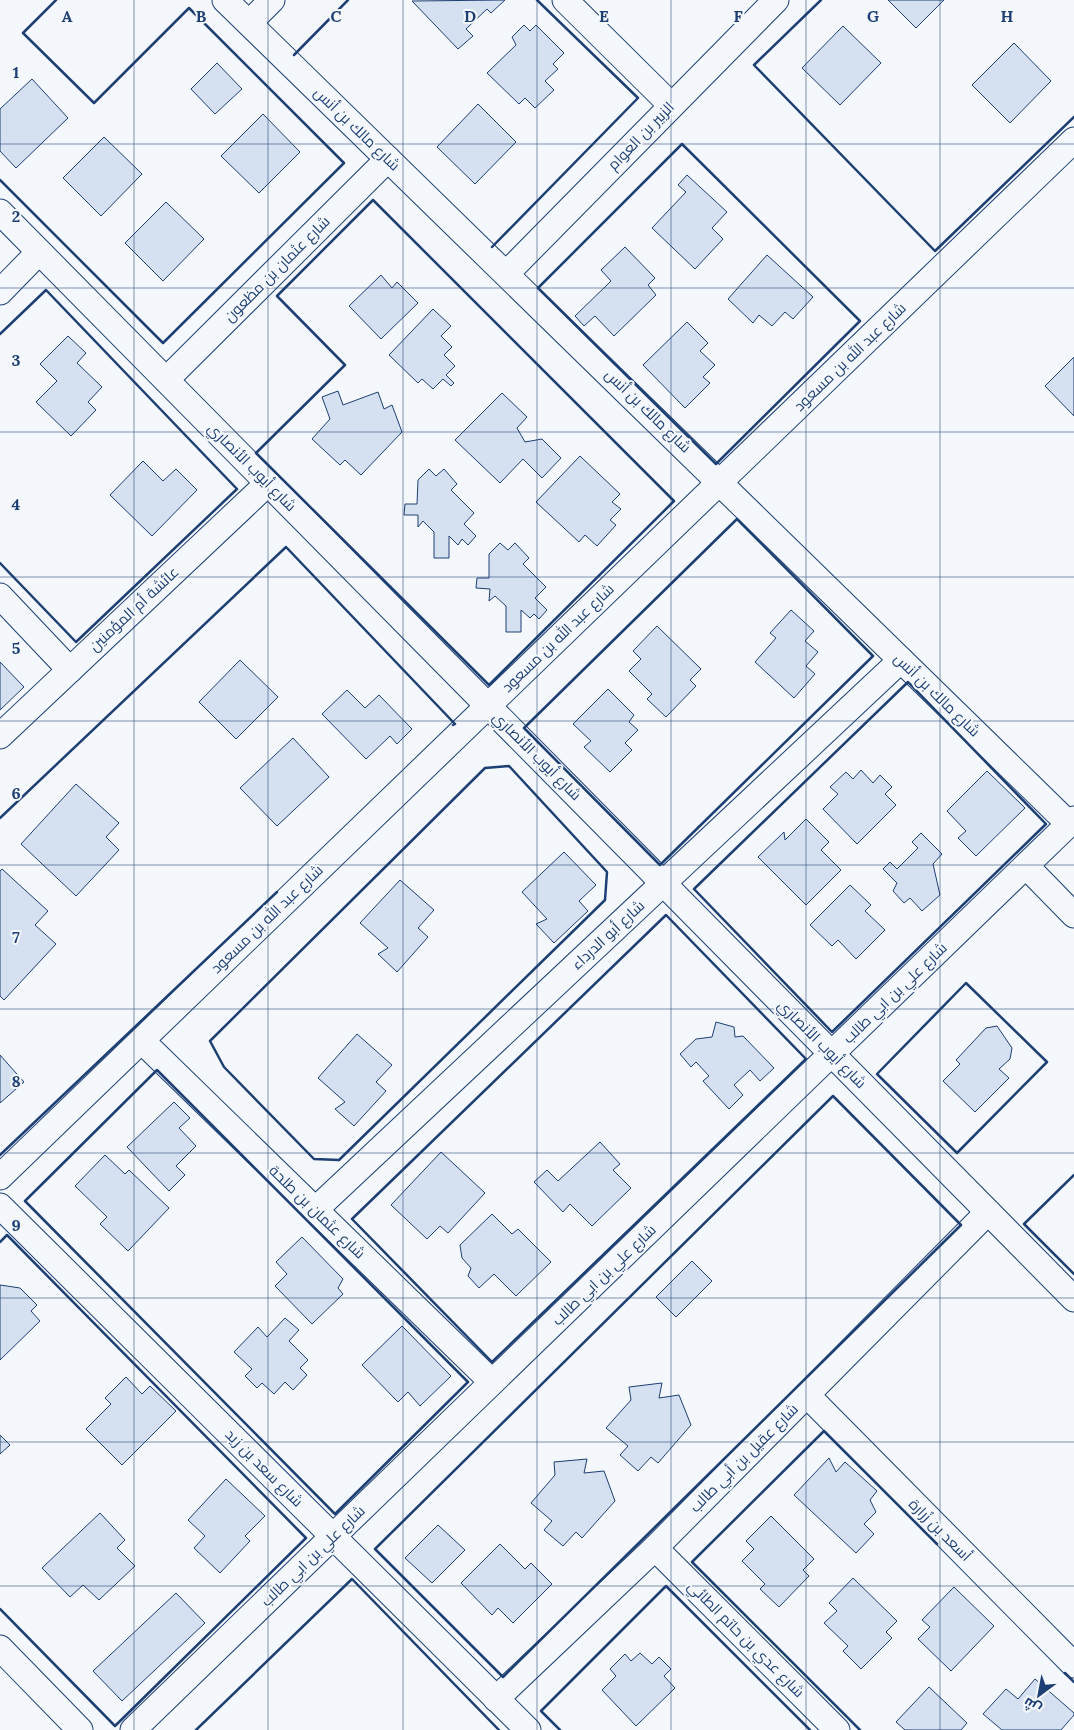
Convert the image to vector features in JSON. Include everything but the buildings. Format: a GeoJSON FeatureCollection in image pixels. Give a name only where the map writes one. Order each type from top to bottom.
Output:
{"type":"FeatureCollection","features":[{"type":"Feature","properties":{"kind":"street","name":"شارع مالك بن أنس"},"geometry":{"type":"LineString","coordinates":[[225,0],[507,273],[901,660],[1072,821]]}},
{"type":"Feature","properties":{"kind":"street"},"geometry":{"type":"LineString","coordinates":[[249,23],[272,0]]}},
{"type":"Feature","properties":{"kind":"street"},"geometry":{"type":"LineString","coordinates":[[565,0],[671,105]]}},
{"type":"Feature","properties":{"kind":"street","name":"الزبير بن العوام"},"geometry":{"type":"LineString","coordinates":[[507,273],[776,0]]}},
{"type":"Feature","properties":{"kind":"street","name":"شارع عبد الله بن مسعود"},"geometry":{"type":"LineString","coordinates":[[0,1177],[1074,140]]}},
{"type":"Feature","properties":{"kind":"street","name":"شارع عثمان بن مظعون"},"geometry":{"type":"LineString","coordinates":[[166,380],[388,159]]}},
{"type":"Feature","properties":{"kind":"street","name":"شارع أيوب الأنصاري"},"geometry":{"type":"LineString","coordinates":[[0,212],[1074,1299]]}},
{"type":"Feature","properties":{"kind":"street"},"geometry":{"type":"LineString","coordinates":[[0,292],[39,252]]}},
{"type":"Feature","properties":{"kind":"street","name":"عائشة أم المؤمنين"},"geometry":{"type":"LineString","coordinates":[[0,736],[268,483]]}},
{"type":"Feature","properties":{"kind":"street"},"geometry":{"type":"LineString","coordinates":[[0,596],[70,670]]}},
{"type":"Feature","properties":{"kind":"street","name":"شارع أبو الدرداء"},"geometry":{"type":"LineString","coordinates":[[315,1210],[901,660]]}},
{"type":"Feature","properties":{"kind":"street","name":"شارع علي بن ابي طالب"},"geometry":{"type":"LineString","coordinates":[[133,1730],[1072,821]]}},
{"type":"Feature","properties":{"kind":"street"},"geometry":{"type":"LineString","coordinates":[[1026,866],[1074,915]]}},
{"type":"Feature","properties":{"kind":"street","name":"شارع عثمان بن طلحة"},"geometry":{"type":"LineString","coordinates":[[142,1040],[492,1382]]}},
{"type":"Feature","properties":{"kind":"street","name":"شارع سعد بن زيد"},"geometry":{"type":"LineString","coordinates":[[0,1206],[528,1730]]}},
{"type":"Feature","properties":{"kind":"street","name":"شارع عقيل بن أبي طالب"},"geometry":{"type":"LineString","coordinates":[[496,1699],[654,1548],[988,1212]]}},
{"type":"Feature","properties":{"kind":"street","name":"أسعد بن زُرارة"},"geometry":{"type":"LineString","coordinates":[[807,1395],[1074,1665]]}},
{"type":"Feature","properties":{"kind":"street","name":"شارع عدي بن حاتم الطائي"},"geometry":{"type":"LineString","coordinates":[[654,1548],[837,1730]]}},
{"type":"Feature","properties":{"kind":"street"},"geometry":{"type":"LineString","coordinates":[[0,1648],[80,1730]]}},
{"type":"Feature","properties":{"kind":"wall"},"geometry":{"type":"LineString","coordinates":[[0,180],[163,343],[344,163],[189,8],[94,103],[23,33],[56,0]]}},
{"type":"Feature","properties":{"kind":"wall"},"geometry":{"type":"LineString","coordinates":[[294,55],[348,0]]}},
{"type":"Feature","properties":{"kind":"wall"},"geometry":{"type":"LineString","coordinates":[[492,247],[638,98],[537,0]]}},
{"type":"Feature","properties":{"kind":"wall"},"geometry":{"type":"LineString","coordinates":[[821,0],[754,65],[935,251],[1074,117]]}},
{"type":"Feature","properties":{"kind":"wall"},"geometry":{"type":"LineString","coordinates":[[682,144],[860,321],[716,464],[538,288],[682,144]]}},
{"type":"Feature","properties":{"kind":"wall"},"geometry":{"type":"LineString","coordinates":[[373,200],[674,501],[489,685],[256,453],[345,365],[277,296],[373,200]]}},
{"type":"Feature","properties":{"kind":"wall"},"geometry":{"type":"LineString","coordinates":[[0,334],[46,290],[237,489],[76,642],[0,563]]}},
{"type":"Feature","properties":{"kind":"wall"},"geometry":{"type":"LineString","coordinates":[[737,519],[873,656],[660,865],[524,728],[737,519]]}},
{"type":"Feature","properties":{"kind":"wall"},"geometry":{"type":"LineString","coordinates":[[0,818],[286,547],[455,724],[453,725]]}},
{"type":"Feature","properties":{"kind":"wall"},"geometry":{"type":"LineString","coordinates":[[908,682],[1046,824],[832,1032],[694,889],[908,682]]}},
{"type":"Feature","properties":{"kind":"wall"},"geometry":{"type":"LineString","coordinates":[[509,766],[607,872],[605,900],[339,1160],[314,1159],[224,1067],[210,1041],[485,768],[509,766]]}},
{"type":"Feature","properties":{"kind":"wall"},"geometry":{"type":"LineString","coordinates":[[0,1155],[277,892]]}},
{"type":"Feature","properties":{"kind":"wall"},"geometry":{"type":"LineString","coordinates":[[666,915],[806,1059],[492,1362],[352,1219],[666,915]]}},
{"type":"Feature","properties":{"kind":"wall"},"geometry":{"type":"LineString","coordinates":[[966,983],[1047,1062],[957,1153],[877,1074],[966,983]]}},
{"type":"Feature","properties":{"kind":"wall"},"geometry":{"type":"LineString","coordinates":[[157,1070],[468,1382],[335,1514],[25,1201],[157,1070]]}},
{"type":"Feature","properties":{"kind":"wall"},"geometry":{"type":"LineString","coordinates":[[833,1096],[961,1225],[503,1677],[375,1549],[833,1096]]}},
{"type":"Feature","properties":{"kind":"wall"},"geometry":{"type":"LineString","coordinates":[[1074,1175],[1024,1224],[1074,1274]]}},
{"type":"Feature","properties":{"kind":"wall"},"geometry":{"type":"LineString","coordinates":[[0,1242],[7,1235],[306,1538],[115,1726],[0,1609]]}},
{"type":"Feature","properties":{"kind":"wall"},"geometry":{"type":"LineString","coordinates":[[860,1730],[692,1562],[824,1431],[937,1544]]}},
{"type":"Feature","properties":{"kind":"wall"},"geometry":{"type":"LineString","coordinates":[[196,1730],[352,1579],[499,1730]]}},
{"type":"Feature","properties":{"kind":"wall"},"geometry":{"type":"LineString","coordinates":[[560,1730],[541,1711],[666,1586],[810,1730]]}},
{"type":"Feature","properties":{"kind":"wall"},"geometry":{"type":"LineString","coordinates":[[1065,1673],[1074,1682]]}}]}
